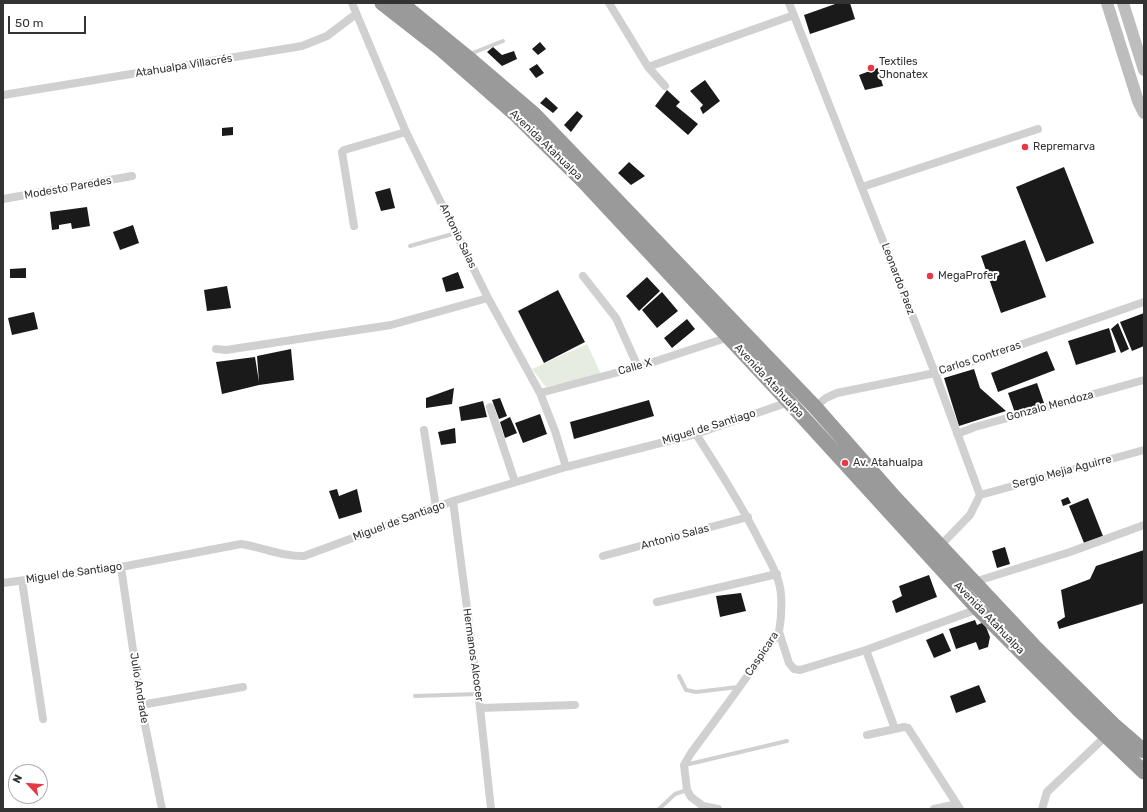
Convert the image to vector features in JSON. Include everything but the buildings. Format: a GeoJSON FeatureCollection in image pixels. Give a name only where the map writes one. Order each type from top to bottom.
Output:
{"type":"FeatureCollection","features":[{"type":"Feature","properties":{"kind":"highway","name":"Avenida Atahualpa"},"geometry":{"type":"LineString","coordinates":[[382,3],[441,49],[514,112],[583,181],[789,402],[978,609],[1144,772]]}},
{"type":"Feature","properties":{"kind":"highway","name":"Avenida Atahualpa"},"geometry":{"type":"LineString","coordinates":[[401,3],[534,114],[815,407],[896,499],[1034,646],[1115,726],[1144,751]]}},
{"type":"Feature","properties":{"kind":"main road"},"geometry":{"type":"LineString","coordinates":[[1107,3],[1138,101],[1144,113]]}},
{"type":"Feature","properties":{"kind":"main road"},"geometry":{"type":"LineString","coordinates":[[1123,3],[1144,70]]}},
{"type":"Feature","properties":{"kind":"street","name":"Antonio Salas"},"geometry":{"type":"LineString","coordinates":[[352,3],[406,132],[488,298],[540,394],[556,431],[566,467]]}},
{"type":"Feature","properties":{"kind":"street"},"geometry":{"type":"LineString","coordinates":[[609,3],[648,67],[665,86]]}},
{"type":"Feature","properties":{"kind":"street","name":"Leonardo Paez"},"geometry":{"type":"LineString","coordinates":[[789,3],[935,373],[980,495]]}},
{"type":"Feature","properties":{"kind":"street","name":"Atahualpa Villacrés"},"geometry":{"type":"LineString","coordinates":[[3,95],[302,46],[327,36],[356,14]]}},
{"type":"Feature","properties":{"kind":"street"},"geometry":{"type":"LineString","coordinates":[[648,67],[794,15]]}},
{"type":"Feature","properties":{"kind":"street"},"geometry":{"type":"LineString","coordinates":[[862,187],[1038,129]]}},
{"type":"Feature","properties":{"kind":"street"},"geometry":{"type":"LineString","coordinates":[[354,226],[342,152],[344,150],[406,132]]}},
{"type":"Feature","properties":{"kind":"street","name":"Modesto Paredes"},"geometry":{"type":"LineString","coordinates":[[3,200],[132,176]]}},
{"type":"Feature","properties":{"kind":"street"},"geometry":{"type":"LineString","coordinates":[[583,276],[616,318],[638,366]]}},
{"type":"Feature","properties":{"kind":"street"},"geometry":{"type":"LineString","coordinates":[[216,348],[226,350],[391,325],[488,298]]}},
{"type":"Feature","properties":{"kind":"street","name":"Carlos Contreras"},"geometry":{"type":"LineString","coordinates":[[815,407],[826,398],[837,393],[935,373],[962,365],[1144,302]]}},
{"type":"Feature","properties":{"kind":"street","name":"Calle X"},"geometry":{"type":"LineString","coordinates":[[540,394],[638,366],[729,337]]}},
{"type":"Feature","properties":{"kind":"street","name":"Gonzalo Mendoza"},"geometry":{"type":"LineString","coordinates":[[957,434],[975,427],[1144,380]]}},
{"type":"Feature","properties":{"kind":"street","name":"Miguel de Santiago"},"geometry":{"type":"LineString","coordinates":[[3,583],[121,567],[241,544],[293,556],[304,556],[453,501],[566,467],[696,434],[789,402]]}},
{"type":"Feature","properties":{"kind":"street"},"geometry":{"type":"LineString","coordinates":[[490,407],[515,482]]}},
{"type":"Feature","properties":{"kind":"street"},"geometry":{"type":"LineString","coordinates":[[424,430],[436,507]]}},
{"type":"Feature","properties":{"kind":"street","name":"Caspicara"},"geometry":{"type":"LineString","coordinates":[[684,765],[691,753],[779,632],[781,618],[781,594],[776,574],[748,517],[730,486],[696,434]]}},
{"type":"Feature","properties":{"kind":"street","name":"Sergio Mejia Aguirre"},"geometry":{"type":"LineString","coordinates":[[980,495],[1144,450]]}},
{"type":"Feature","properties":{"kind":"street"},"geometry":{"type":"LineString","coordinates":[[940,546],[970,515],[980,495]]}},
{"type":"Feature","properties":{"kind":"street","name":"Hermanos Alcocer"},"geometry":{"type":"LineString","coordinates":[[453,501],[480,708],[491,809]]}},
{"type":"Feature","properties":{"kind":"street","name":"Antonio Salas"},"geometry":{"type":"LineString","coordinates":[[603,556],[748,517]]}},
{"type":"Feature","properties":{"kind":"street"},"geometry":{"type":"LineString","coordinates":[[974,582],[1070,552],[1144,525]]}},
{"type":"Feature","properties":{"kind":"street","name":"Julio Andrade"},"geometry":{"type":"LineString","coordinates":[[121,567],[141,705],[162,809]]}},
{"type":"Feature","properties":{"kind":"street"},"geometry":{"type":"LineString","coordinates":[[657,602],[776,574]]}},
{"type":"Feature","properties":{"kind":"street"},"geometry":{"type":"LineString","coordinates":[[22,581],[43,718]]}},
{"type":"Feature","properties":{"kind":"street"},"geometry":{"type":"LineString","coordinates":[[779,632],[789,663],[794,669],[800,670],[866,650],[978,609]]}},
{"type":"Feature","properties":{"kind":"street"},"geometry":{"type":"LineString","coordinates":[[866,650],[895,729]]}},
{"type":"Feature","properties":{"kind":"street"},"geometry":{"type":"LineString","coordinates":[[141,705],[243,687]]}},
{"type":"Feature","properties":{"kind":"street"},"geometry":{"type":"LineString","coordinates":[[480,708],[575,705]]}},
{"type":"Feature","properties":{"kind":"street"},"geometry":{"type":"LineString","coordinates":[[867,735],[904,727],[911,731],[958,806],[934,809]]}},
{"type":"Feature","properties":{"kind":"street"},"geometry":{"type":"LineString","coordinates":[[1042,809],[1047,792],[1106,736]]}},
{"type":"Feature","properties":{"kind":"street"},"geometry":{"type":"LineString","coordinates":[[684,765],[687,790],[691,797],[703,806],[718,809]]}},
{"type":"Feature","properties":{"kind":"lane"},"geometry":{"type":"LineString","coordinates":[[466,56],[503,41]]}},
{"type":"Feature","properties":{"kind":"lane"},"geometry":{"type":"LineString","coordinates":[[410,246],[456,233]]}},
{"type":"Feature","properties":{"kind":"lane"},"geometry":{"type":"LineString","coordinates":[[679,676],[686,690],[696,692],[739,687]]}},
{"type":"Feature","properties":{"kind":"lane"},"geometry":{"type":"LineString","coordinates":[[415,696],[478,694]]}},
{"type":"Feature","properties":{"kind":"lane"},"geometry":{"type":"LineString","coordinates":[[684,765],[787,741]]}},
{"type":"Feature","properties":{"kind":"lane"},"geometry":{"type":"LineString","coordinates":[[659,809],[675,794],[687,790]]}},
{"type":"Feature","properties":{"kind":"shaded area"},"geometry":{"type":"Polygon","coordinates":[[[587,344],[601,374],[546,387],[532,369],[587,344]]]}},
{"type":"Feature","properties":{"kind":"place","name":"Textiles Jhonatex"},"geometry":{"type":"Point","coordinates":[871,68]}},
{"type":"Feature","properties":{"kind":"place","name":"Repremarva"},"geometry":{"type":"Point","coordinates":[1025,147]}},
{"type":"Feature","properties":{"kind":"place","name":"MegaProfer"},"geometry":{"type":"Point","coordinates":[930,276]}},
{"type":"Feature","properties":{"kind":"place","name":"Av. Atahualpa"},"geometry":{"type":"Point","coordinates":[845,463]}}]}
